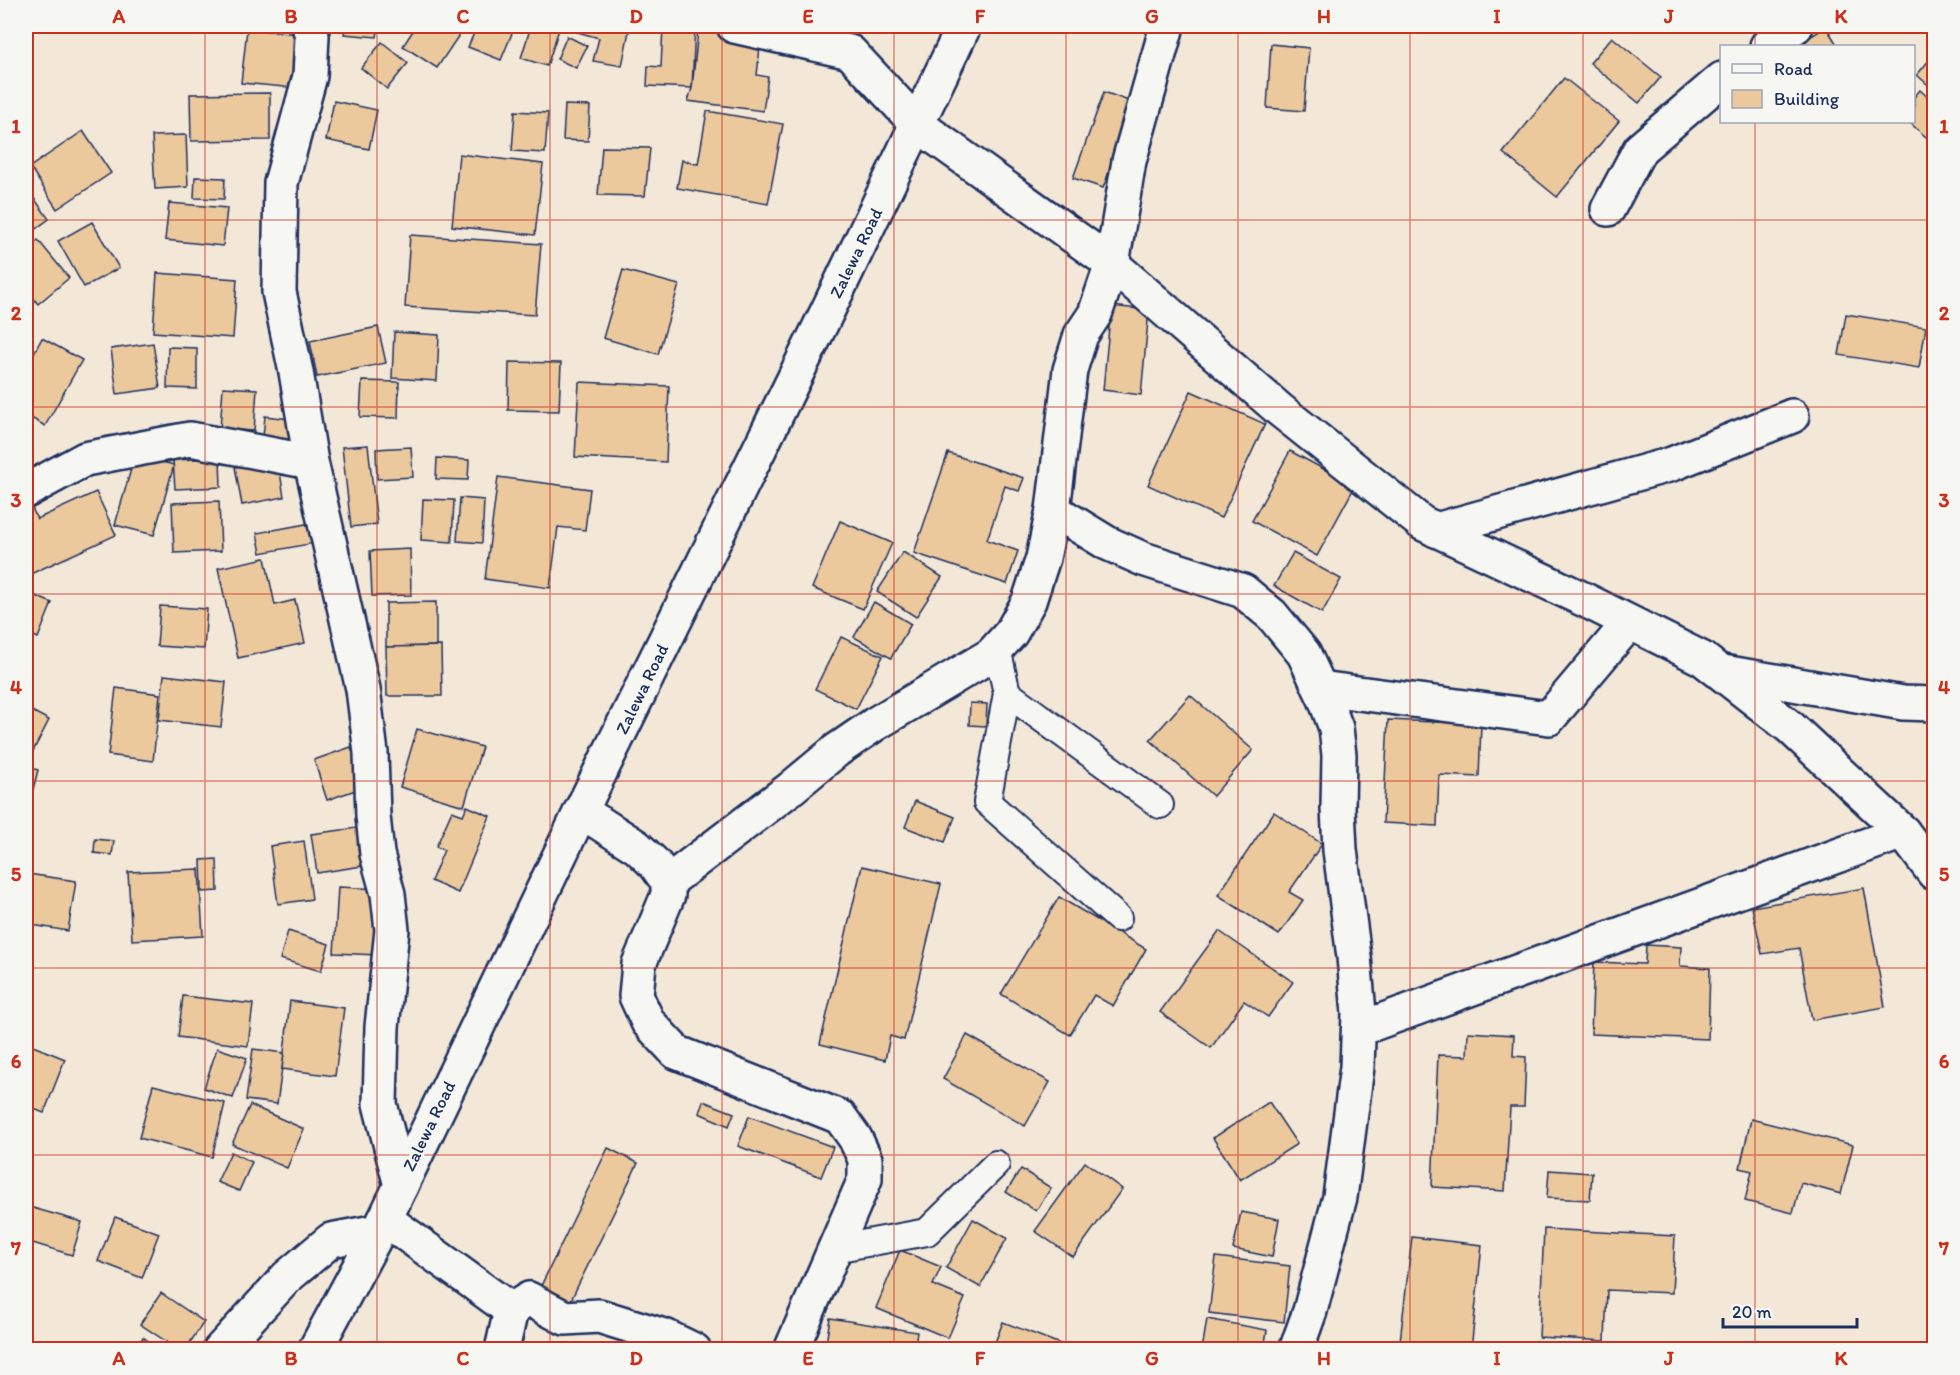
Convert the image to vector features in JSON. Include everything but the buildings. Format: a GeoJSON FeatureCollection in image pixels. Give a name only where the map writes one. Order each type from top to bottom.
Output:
{"type":"FeatureCollection","features":[{"type":"Feature","properties":{"kind":"main road"},"geometry":{"type":"LineString","coordinates":[[309,26],[312,36],[310,76],[281,183],[279,292],[296,372],[311,462],[363,689],[371,753],[377,854],[388,894],[393,930],[382,1027],[380,1104],[401,1186]]}},
{"type":"Feature","properties":{"kind":"main road"},"geometry":{"type":"LineString","coordinates":[[734,26],[850,52],[918,125],[1112,264],[1280,410],[1422,523],[1703,659],[1790,727],[1903,832],[1935,873]]}},
{"type":"Feature","properties":{"kind":"main road","name":"Zalewa Road"},"geometry":{"type":"LineString","coordinates":[[315,1350],[401,1186],[581,811],[828,312],[964,26]]}},
{"type":"Feature","properties":{"kind":"main road"},"geometry":{"type":"LineString","coordinates":[[668,882],[790,789],[837,750],[875,724],[991,656],[1011,633],[1029,601],[1043,558],[1053,510],[1070,370],[1081,335],[1095,314],[1112,264],[1129,161],[1167,26]]}},
{"type":"Feature","properties":{"kind":"main road"},"geometry":{"type":"LineString","coordinates":[[1768,45],[1796,26]]}},
{"type":"Feature","properties":{"kind":"main road"},"geometry":{"type":"LineString","coordinates":[[1608,209],[1640,149],[1720,81]]}},
{"type":"Feature","properties":{"kind":"main road"},"geometry":{"type":"LineString","coordinates":[[1436,530],[1672,464],[1792,416]]}},
{"type":"Feature","properties":{"kind":"main road"},"geometry":{"type":"LineString","coordinates":[[26,491],[85,459],[190,439],[311,462]]}},
{"type":"Feature","properties":{"kind":"main road"},"geometry":{"type":"LineString","coordinates":[[1053,510],[1107,543],[1143,559],[1243,591],[1272,615],[1304,654],[1336,728],[1339,755],[1340,850],[1354,957],[1359,1029],[1357,1067],[1340,1197],[1310,1311],[1296,1350]]}},
{"type":"Feature","properties":{"kind":"main road"},"geometry":{"type":"LineString","coordinates":[[1320,688],[1549,718],[1629,623]]}},
{"type":"Feature","properties":{"kind":"main road"},"geometry":{"type":"LineString","coordinates":[[1717,671],[1903,703],[1935,704]]}},
{"type":"Feature","properties":{"kind":"main road"},"geometry":{"type":"LineString","coordinates":[[581,811],[637,847],[656,864],[668,882],[668,895],[639,964],[636,996],[648,1022],[676,1052],[840,1118],[855,1138],[865,1159],[865,1179],[791,1350]]}},
{"type":"Feature","properties":{"kind":"main road"},"geometry":{"type":"LineString","coordinates":[[1359,1029],[1903,832]]}},
{"type":"Feature","properties":{"kind":"main road"},"geometry":{"type":"LineString","coordinates":[[220,1350],[287,1277],[331,1240],[381,1225],[511,1310]]}},
{"type":"Feature","properties":{"kind":"main road"},"geometry":{"type":"LineString","coordinates":[[502,1350],[511,1310],[529,1299],[565,1318],[599,1316],[667,1337],[694,1350]]}},
{"type":"Feature","properties":{"kind":"lane"},"geometry":{"type":"LineString","coordinates":[[997,648],[1007,693],[987,802],[1118,918]]}},
{"type":"Feature","properties":{"kind":"lane"},"geometry":{"type":"LineString","coordinates":[[1007,693],[1160,805]]}},
{"type":"Feature","properties":{"kind":"lane"},"geometry":{"type":"LineString","coordinates":[[834,1249],[927,1232],[996,1164]]}}]}
